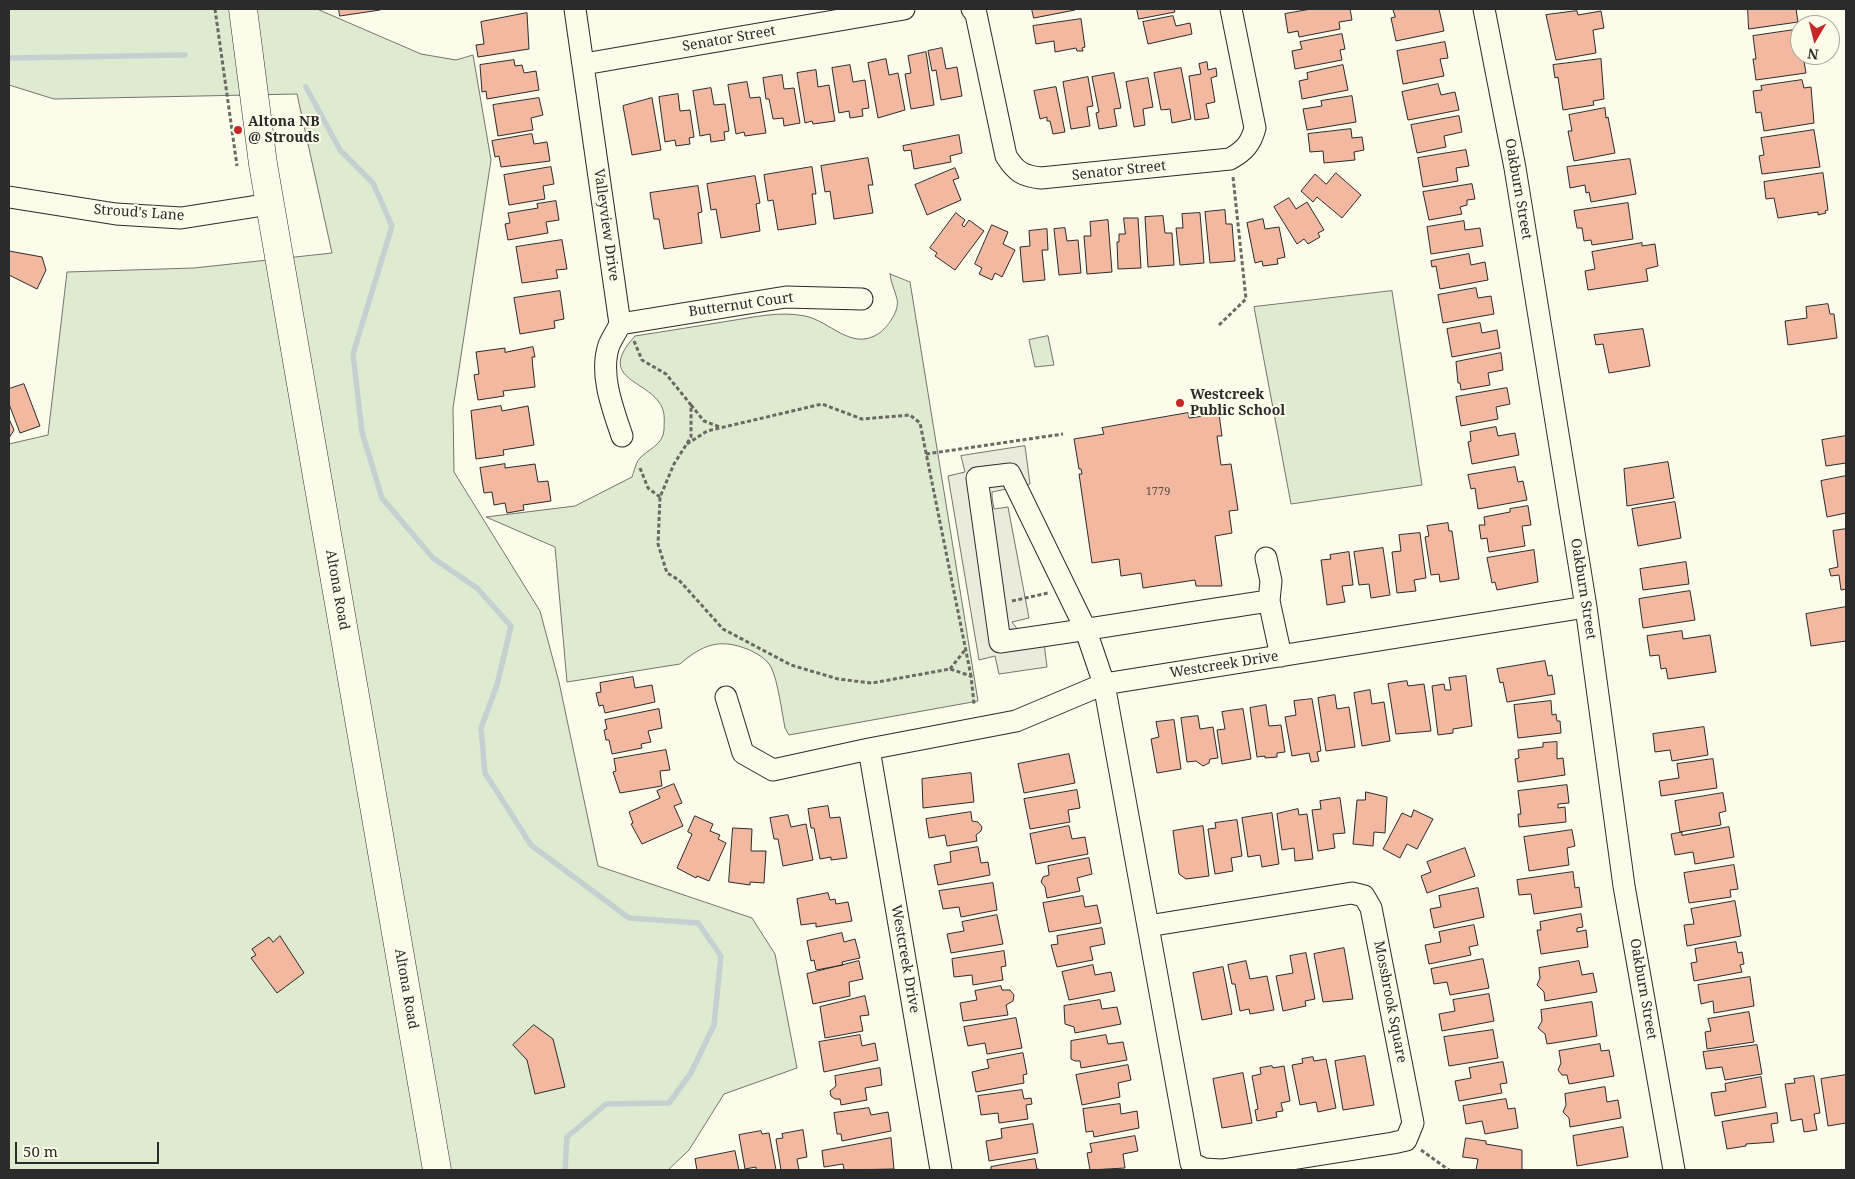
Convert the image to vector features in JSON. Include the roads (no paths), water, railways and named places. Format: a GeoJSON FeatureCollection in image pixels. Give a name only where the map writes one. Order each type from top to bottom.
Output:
{"type":"FeatureCollection","features":[{"type":"Feature","properties":{"kind":"main road","name":"Altona Road"},"geometry":{"type":"LineString","coordinates":[[243,9],[270,204],[438,1170]]}},
{"type":"Feature","properties":{"kind":"street","name":"Valleyview Drive"},"geometry":{"type":"LineString","coordinates":[[575,9],[620,324]]}},
{"type":"Feature","properties":{"kind":"street","name":"Senator Street"},"geometry":{"type":"LineString","coordinates":[[584,64],[904,9]]}},
{"type":"Feature","properties":{"kind":"street","name":"Senator Street"},"geometry":{"type":"LineString","coordinates":[[972,9],[976,14],[1006,156],[1017,172],[1040,178],[1070,177],[1230,159],[1244,152],[1255,128],[1231,9]]}},
{"type":"Feature","properties":{"kind":"street","name":"Oakburn Street"},"geometry":{"type":"LineString","coordinates":[[1484,9],[1515,168],[1586,607],[1624,886],[1674,1170]]}},
{"type":"Feature","properties":{"kind":"street","name":"Stroud's Lane"},"geometry":{"type":"LineString","coordinates":[[9,197],[116,214],[181,218],[270,204]]}},
{"type":"Feature","properties":{"kind":"street","name":"Butternut Court"},"geometry":{"type":"LineString","coordinates":[[620,324],[786,297],[862,299]]}},
{"type":"Feature","properties":{"kind":"street"},"geometry":{"type":"LineString","coordinates":[[620,324],[609,344],[606,371],[611,404],[622,436]]}},
{"type":"Feature","properties":{"kind":"street"},"geometry":{"type":"LineString","coordinates":[[1222,1170],[1204,1169],[1191,1163],[1104,684],[1085,628],[1010,474],[976,478],[1000,642],[1066,633],[1085,628],[1269,601]]}},
{"type":"Feature","properties":{"kind":"street"},"geometry":{"type":"LineString","coordinates":[[1266,558],[1270,582],[1269,601],[1281,656]]}},
{"type":"Feature","properties":{"kind":"street","name":"Westcreek Drive"},"geometry":{"type":"LineString","coordinates":[[726,697],[744,754],[773,770],[869,749],[1016,721],[1104,684],[1586,607]]}},
{"type":"Feature","properties":{"kind":"street","name":"Westcreek Drive"},"geometry":{"type":"LineString","coordinates":[[869,749],[942,1170]]}},
{"type":"Feature","properties":{"kind":"street","name":"Mossbrook Square"},"geometry":{"type":"LineString","coordinates":[[1148,926],[1352,893],[1364,896],[1371,908],[1413,1123],[1406,1140],[1222,1170]]}},
{"type":"Feature","properties":{"kind":"waterway"},"geometry":{"type":"LineString","coordinates":[[9,58],[185,55]]}},
{"type":"Feature","properties":{"kind":"waterway"},"geometry":{"type":"LineString","coordinates":[[306,87],[340,150],[373,183],[392,226],[353,354],[362,432],[382,498],[433,558],[477,588],[511,626],[497,685],[481,728],[485,773],[531,845],[629,918],[698,923],[721,956],[714,1025],[691,1073],[669,1103],[606,1104],[567,1137],[565,1170]]}},
{"type":"Feature","properties":{"kind":"place","name":"Altona NB @ Strouds"},"geometry":{"type":"Point","coordinates":[238,130]}},
{"type":"Feature","properties":{"kind":"place","name":"Westcreek Public School"},"geometry":{"type":"Point","coordinates":[1180,403]}}]}
